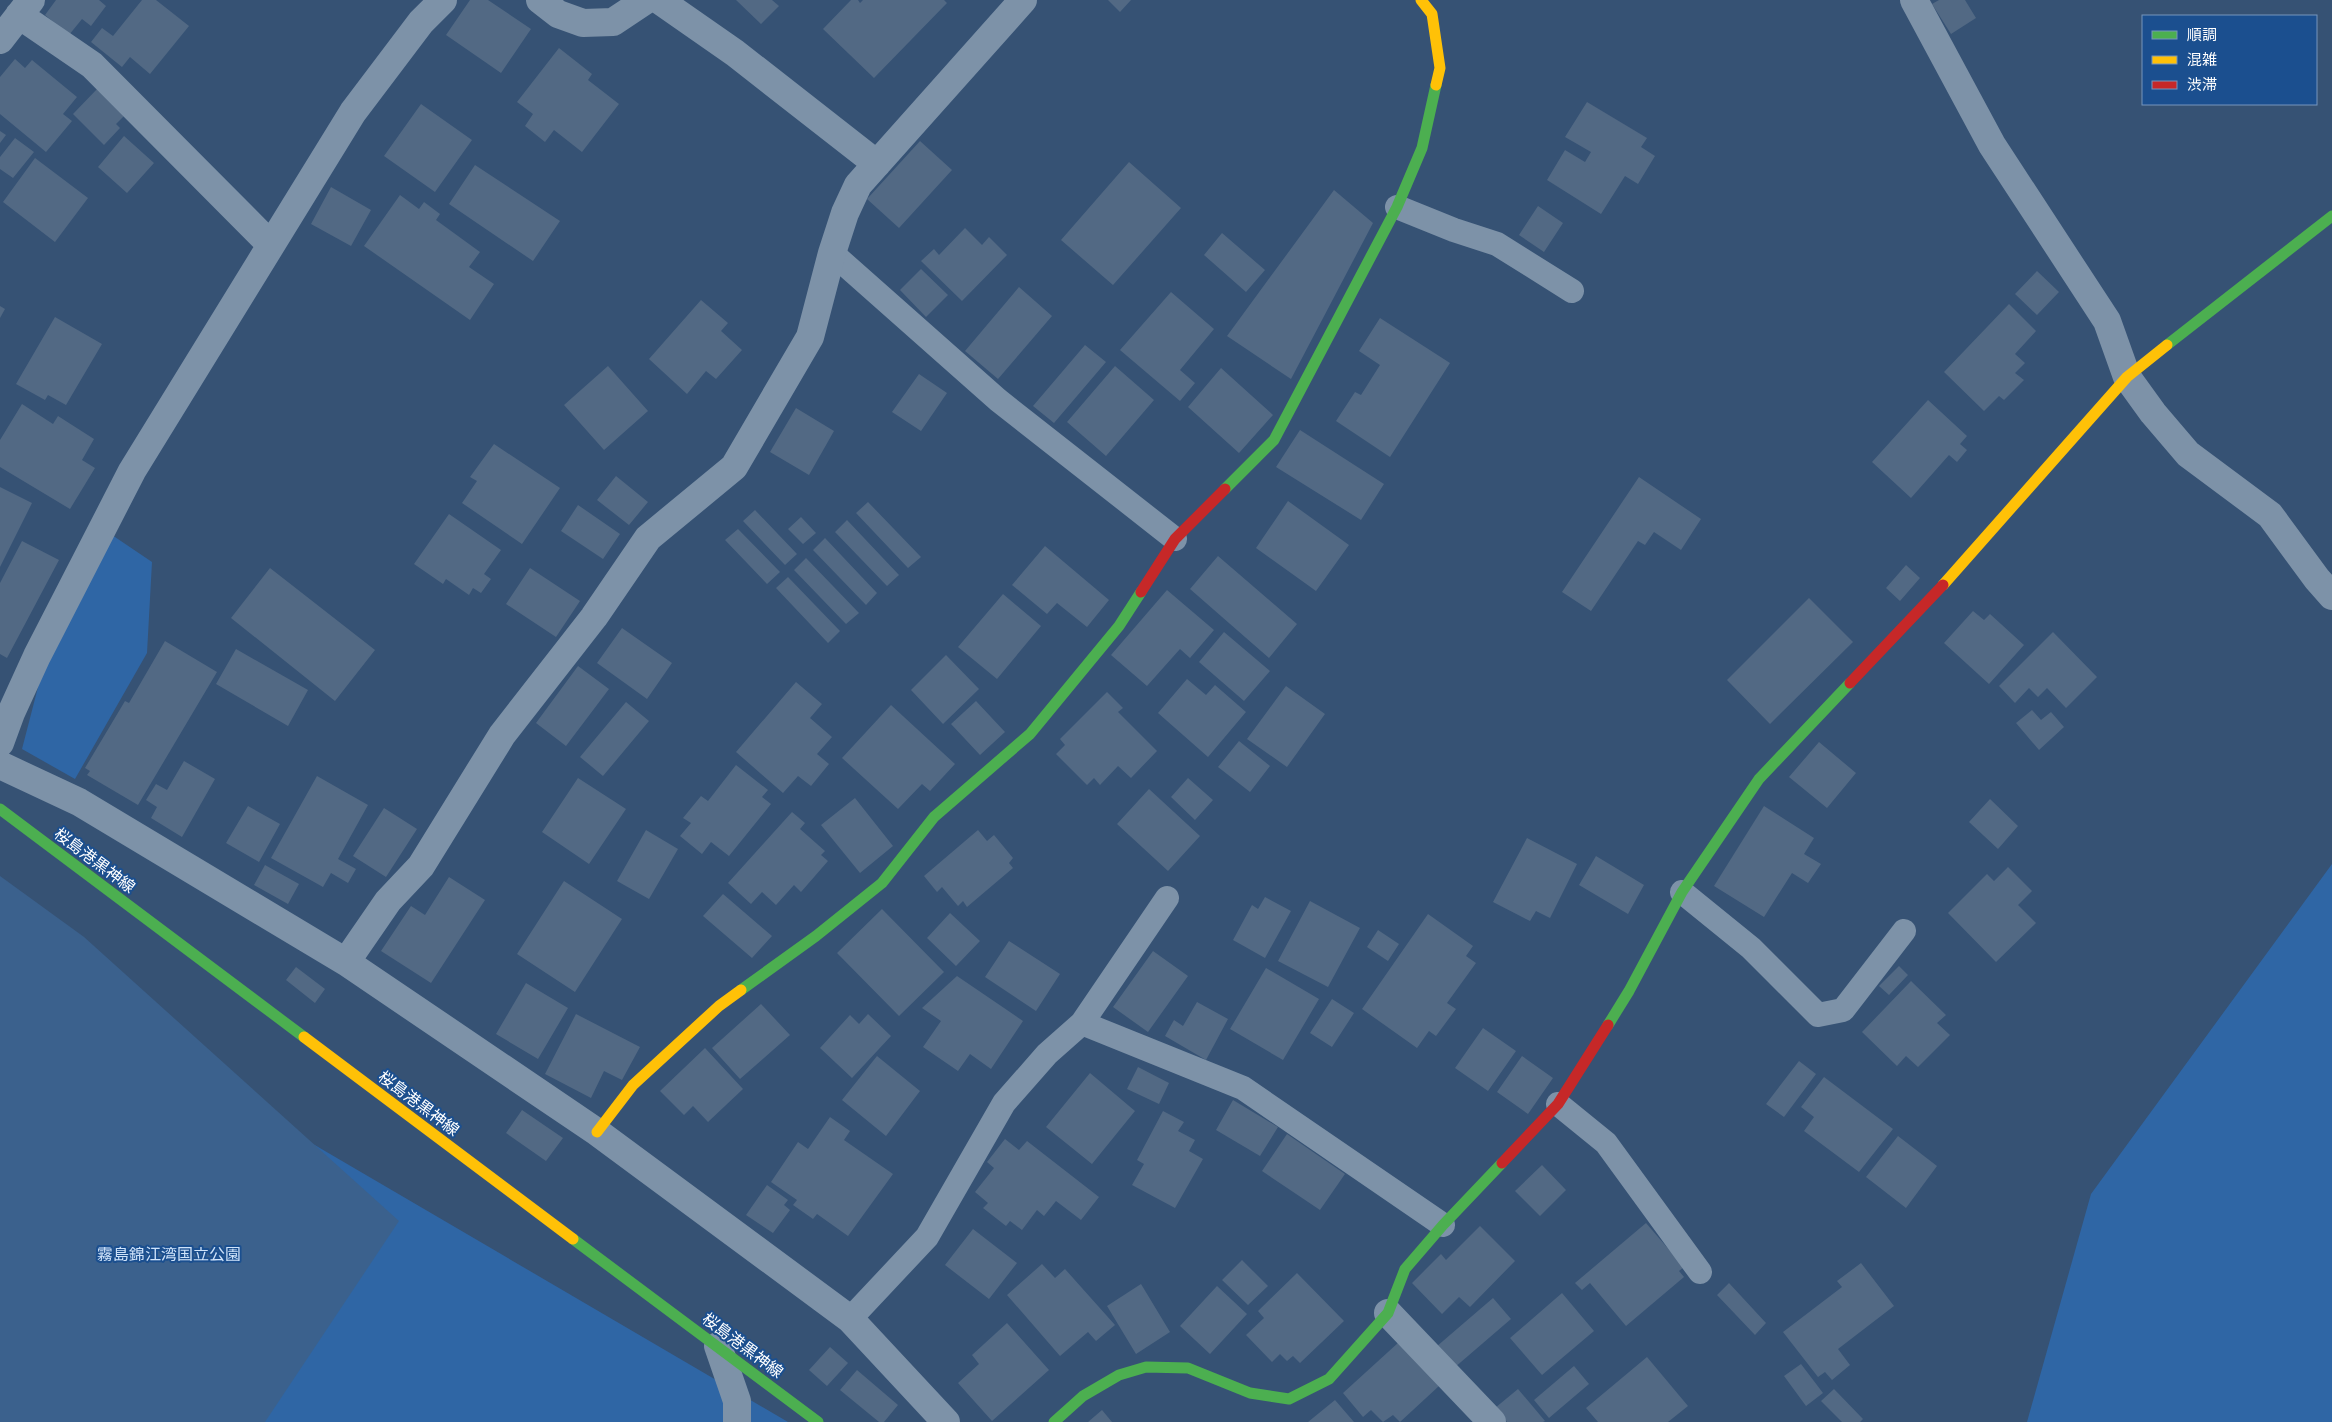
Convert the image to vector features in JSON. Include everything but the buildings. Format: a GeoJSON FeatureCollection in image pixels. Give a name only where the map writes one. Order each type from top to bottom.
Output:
{"type":"FeatureCollection","features":[{"type":"Feature","properties":{"kind":"street"},"geometry":{"type":"LineString","coordinates":[[0,743],[11,713],[37,656],[132,471],[353,112],[420,22],[443,0]]}},
{"type":"Feature","properties":{"kind":"street"},"geometry":{"type":"LineString","coordinates":[[540,0],[558,14],[583,23],[613,22],[646,0]]}},
{"type":"Feature","properties":{"kind":"street"},"geometry":{"type":"LineString","coordinates":[[659,0],[735,53],[877,164]]}},
{"type":"Feature","properties":{"kind":"street"},"geometry":{"type":"LineString","coordinates":[[346,962],[388,901],[421,866],[502,735],[594,617],[648,538],[734,467],[810,338],[832,253],[845,213],[858,185],[1023,0]]}},
{"type":"Feature","properties":{"kind":"street"},"geometry":{"type":"LineString","coordinates":[[597,1132],[633,1085],[719,1006],[816,936],[882,883],[934,817],[1030,734],[1119,626],[1175,539],[1274,440],[1396,206],[1422,148],[1440,68],[1432,14],[1421,0]]}},
{"type":"Feature","properties":{"kind":"street"},"geometry":{"type":"LineString","coordinates":[[1914,0],[1992,145],[2107,321],[2127,377],[2153,414],[2188,454],[2270,515],[2317,579],[2332,596]]}},
{"type":"Feature","properties":{"kind":"street"},"geometry":{"type":"LineString","coordinates":[[0,40],[25,8],[92,66],[271,245]]}},
{"type":"Feature","properties":{"kind":"street"},"geometry":{"type":"LineString","coordinates":[[1054,1422],[1083,1396],[1119,1374],[1146,1367],[1188,1368],[1250,1393],[1289,1398],[1329,1379],[1388,1313],[1405,1268],[1558,1104],[1629,991],[1682,892],[1759,779],[1950,578],[2127,377],[2332,216]]}},
{"type":"Feature","properties":{"kind":"street"},"geometry":{"type":"LineString","coordinates":[[0,765],[78,802],[346,962],[597,1132],[850,1319],[946,1422]]}},
{"type":"Feature","properties":{"kind":"street","name":"桜島港黒神線"},"geometry":{"type":"LineString","coordinates":[[0,809],[818,1422]]}},
{"type":"Feature","properties":{"kind":"street"},"geometry":{"type":"LineString","coordinates":[[1388,1313],[1492,1422]]}},
{"type":"Feature","properties":{"kind":"street"},"geometry":{"type":"LineString","coordinates":[[718,1346],[737,1401],[737,1422]]}},
{"type":"Feature","properties":{"kind":"lane"},"geometry":{"type":"LineString","coordinates":[[1396,206],[1454,230],[1497,244],[1572,291]]}},
{"type":"Feature","properties":{"kind":"lane"},"geometry":{"type":"LineString","coordinates":[[832,253],[998,400],[1175,539]]}},
{"type":"Feature","properties":{"kind":"lane"},"geometry":{"type":"LineString","coordinates":[[1682,892],[1751,948],[1818,1015],[1843,1010],[1904,931]]}},
{"type":"Feature","properties":{"kind":"lane"},"geometry":{"type":"LineString","coordinates":[[850,1319],[927,1237],[1004,1103],[1047,1054],[1082,1023],[1167,898]]}},
{"type":"Feature","properties":{"kind":"lane"},"geometry":{"type":"LineString","coordinates":[[1082,1023],[1243,1088],[1444,1225]]}},
{"type":"Feature","properties":{"kind":"lane"},"geometry":{"type":"LineString","coordinates":[[1558,1104],[1606,1143],[1700,1272]]}},
{"type":"Feature","properties":{"kind":"green space"},"geometry":{"type":"Polygon","coordinates":[[[112,535],[152,562],[147,653],[75,779],[22,749],[43,668],[112,535]]]}},
{"type":"Feature","properties":{"kind":"green space"},"geometry":{"type":"Polygon","coordinates":[[[2332,864],[2332,1422],[2027,1422],[2091,1194],[2332,864]]]}},
{"type":"Feature","properties":{"kind":"green space","name":"霧島錦江湾国立公園"},"geometry":{"type":"Polygon","coordinates":[[[0,961],[788,1422],[0,1422],[0,961]]]}},
{"type":"Feature","properties":{"kind":"shaded area","name":"霧島錦江湾国立公園"},"geometry":{"type":"Polygon","coordinates":[[[0,876],[84,937],[399,1221],[265,1422],[0,1422],[0,876]]]}},
{"type":"Feature","properties":{"kind":"traffic: fast"},"geometry":{"type":"LineString","coordinates":[[1225,489],[1274,440],[1397,207],[1422,148],[1436,85]]}},
{"type":"Feature","properties":{"kind":"traffic: fast"},"geometry":{"type":"LineString","coordinates":[[2167,345],[2332,216]]}},
{"type":"Feature","properties":{"kind":"traffic: fast"},"geometry":{"type":"LineString","coordinates":[[741,990],[816,936],[882,883],[934,817],[1030,734],[1119,626],[1141,592]]}},
{"type":"Feature","properties":{"kind":"traffic: fast"},"geometry":{"type":"LineString","coordinates":[[1608,1025],[1629,991],[1682,892],[1759,779],[1850,683]]}},
{"type":"Feature","properties":{"kind":"traffic: fast"},"geometry":{"type":"LineString","coordinates":[[0,809],[304,1037]]}},
{"type":"Feature","properties":{"kind":"traffic: fast"},"geometry":{"type":"LineString","coordinates":[[1054,1422],[1083,1396],[1119,1375],[1146,1367],[1188,1368],[1250,1393],[1289,1399],[1329,1379],[1388,1313],[1405,1269],[1443,1225],[1502,1163]]}},
{"type":"Feature","properties":{"kind":"traffic: fast"},"geometry":{"type":"LineString","coordinates":[[573,1239],[818,1422]]}},
{"type":"Feature","properties":{"kind":"traffic: slow"},"geometry":{"type":"LineString","coordinates":[[1421,0],[1432,14],[1440,68],[1436,85]]}},
{"type":"Feature","properties":{"kind":"traffic: slow"},"geometry":{"type":"LineString","coordinates":[[1943,585],[2127,377],[2167,345]]}},
{"type":"Feature","properties":{"kind":"traffic: slow"},"geometry":{"type":"LineString","coordinates":[[597,1132],[633,1085],[719,1006],[741,990]]}},
{"type":"Feature","properties":{"kind":"traffic: slow"},"geometry":{"type":"LineString","coordinates":[[304,1037],[573,1239]]}},
{"type":"Feature","properties":{"kind":"traffic: jam"},"geometry":{"type":"LineString","coordinates":[[1141,592],[1175,539],[1225,489]]}},
{"type":"Feature","properties":{"kind":"traffic: jam"},"geometry":{"type":"LineString","coordinates":[[1850,683],[1943,585]]}},
{"type":"Feature","properties":{"kind":"traffic: jam"},"geometry":{"type":"LineString","coordinates":[[1502,1163],[1558,1104],[1608,1025]]}}]}
